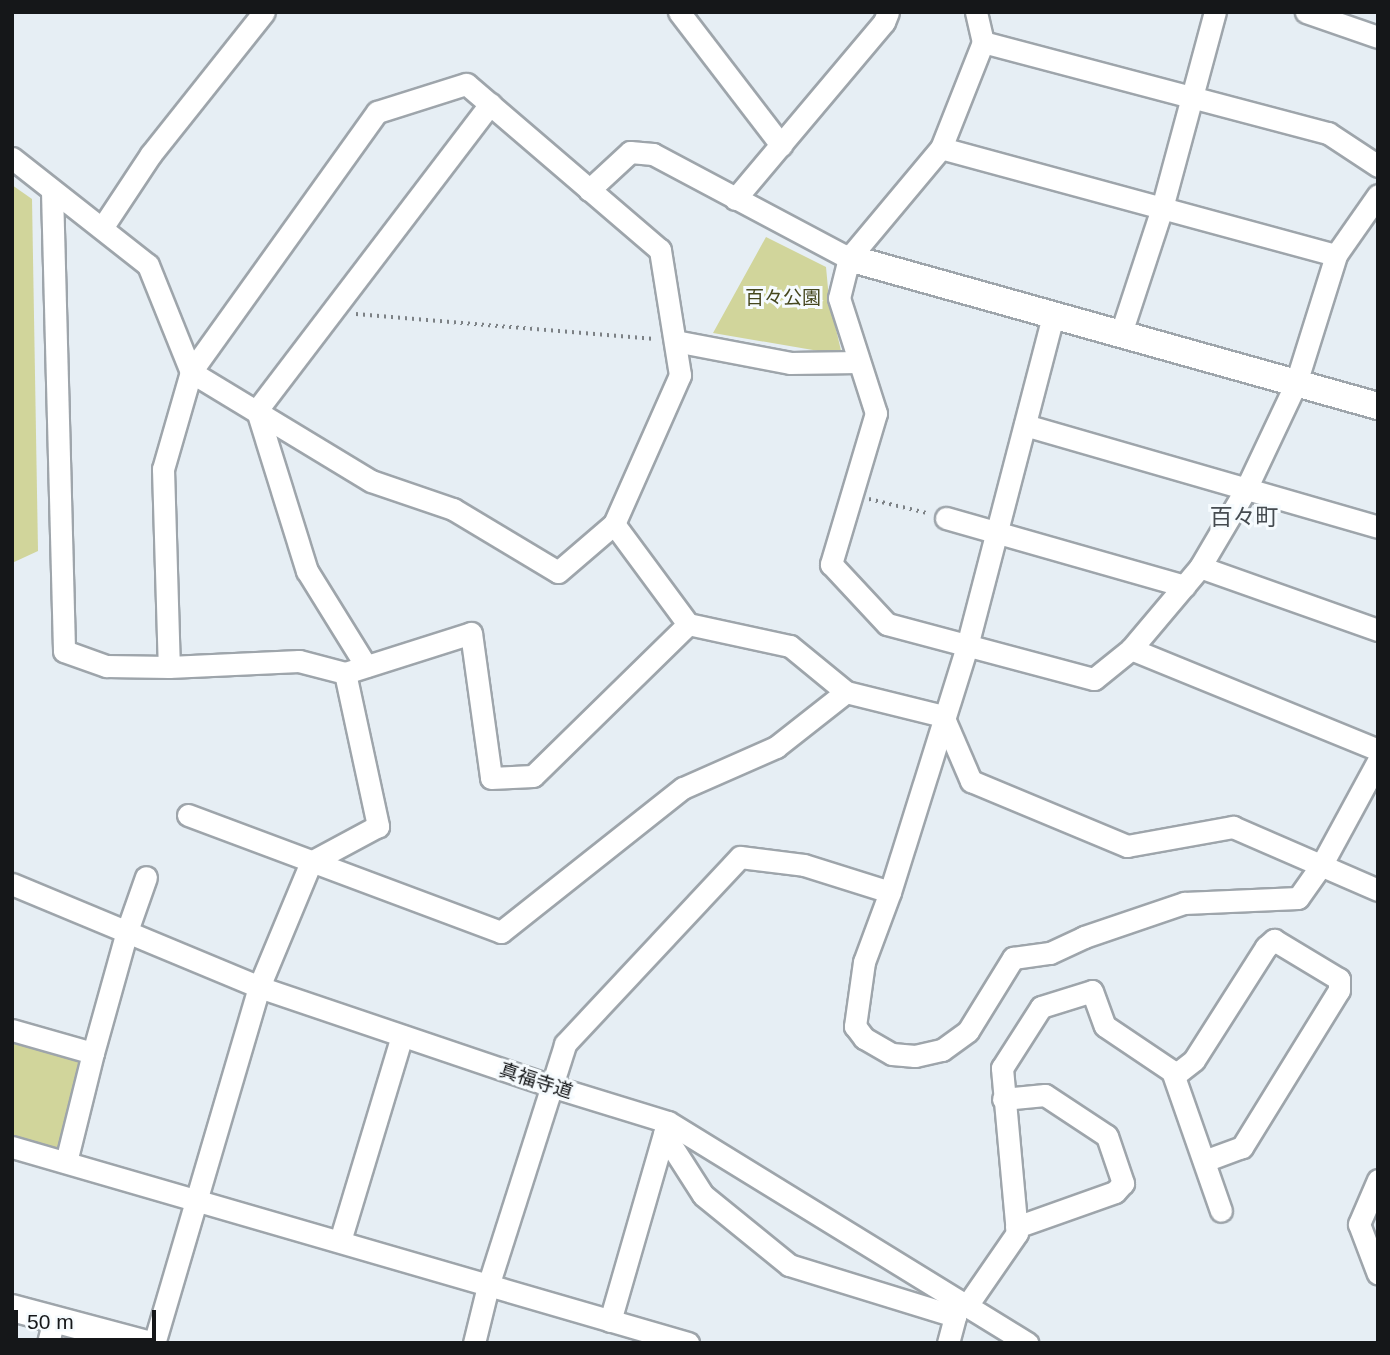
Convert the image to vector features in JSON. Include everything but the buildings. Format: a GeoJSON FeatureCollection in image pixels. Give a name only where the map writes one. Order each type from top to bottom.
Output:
{"type":"FeatureCollection","features":[{"type":"Feature","properties":{"kind":"street"},"geometry":{"type":"LineString","coordinates":[[102,228],[151,154],[264,12]]}},
{"type":"Feature","properties":{"kind":"street"},"geometry":{"type":"LineString","coordinates":[[679,12],[781,145]]}},
{"type":"Feature","properties":{"kind":"street"},"geometry":{"type":"LineString","coordinates":[[735,200],[884,22],[888,12]]}},
{"type":"Feature","properties":{"kind":"street"},"geometry":{"type":"LineString","coordinates":[[976,12],[983,42],[941,148],[849,258],[839,298],[876,413],[831,564],[887,624],[1094,680],[1131,649],[1200,567],[1246,489],[1296,383],[1336,255],[1378,195]]}},
{"type":"Feature","properties":{"kind":"street"},"geometry":{"type":"LineString","coordinates":[[1121,333],[1162,208],[1215,12]]}},
{"type":"Feature","properties":{"kind":"street"},"geometry":{"type":"LineString","coordinates":[[1306,12],[1378,37]]}},
{"type":"Feature","properties":{"kind":"street"},"geometry":{"type":"LineString","coordinates":[[983,42],[1328,133],[1378,166]]}},
{"type":"Feature","properties":{"kind":"street"},"geometry":{"type":"LineString","coordinates":[[12,158],[148,265],[191,372],[371,481],[453,509],[558,572],[614,524],[680,375],[660,250],[466,84],[377,112],[191,372],[163,469],[169,667]]}},
{"type":"Feature","properties":{"kind":"street"},"geometry":{"type":"LineString","coordinates":[[257,410],[490,104]]}},
{"type":"Feature","properties":{"kind":"street"},"geometry":{"type":"LineString","coordinates":[[941,148],[1336,255]]}},
{"type":"Feature","properties":{"kind":"street"},"geometry":{"type":"LineString","coordinates":[[589,190],[630,152],[653,154],[735,200],[849,258],[1378,407]]}},
{"type":"Feature","properties":{"kind":"street"},"geometry":{"type":"LineString","coordinates":[[52,191],[64,651],[106,666],[169,667],[299,661],[345,673],[471,633],[491,778],[533,776],[688,624]]}},
{"type":"Feature","properties":{"kind":"street"},"geometry":{"type":"LineString","coordinates":[[1053,317],[967,646],[890,892],[864,962],[855,1026],[864,1038],[891,1054],[915,1056],[942,1050],[968,1031],[1013,958],[1050,953],[1084,937],[1184,902],[1298,898],[1322,864],[1378,761]]}},
{"type":"Feature","properties":{"kind":"street"},"geometry":{"type":"LineString","coordinates":[[675,341],[790,363],[859,362]]}},
{"type":"Feature","properties":{"kind":"street"},"geometry":{"type":"LineString","coordinates":[[257,410],[307,570],[366,666]]}},
{"type":"Feature","properties":{"kind":"street"},"geometry":{"type":"LineString","coordinates":[[1025,425],[1378,527]]}},
{"type":"Feature","properties":{"kind":"street"},"geometry":{"type":"LineString","coordinates":[[946,518],[1184,586]]}},
{"type":"Feature","properties":{"kind":"street"},"geometry":{"type":"LineString","coordinates":[[614,524],[688,624],[790,646],[846,692],[943,716]]}},
{"type":"Feature","properties":{"kind":"street"},"geometry":{"type":"LineString","coordinates":[[1200,567],[1378,630]]}},
{"type":"Feature","properties":{"kind":"street"},"geometry":{"type":"LineString","coordinates":[[1131,649],[1378,750]]}},
{"type":"Feature","properties":{"kind":"street"},"geometry":{"type":"LineString","coordinates":[[154,1343],[259,987],[311,862],[378,826],[345,673]]}},
{"type":"Feature","properties":{"kind":"street"},"geometry":{"type":"LineString","coordinates":[[188,815],[501,932],[684,788],[776,747],[846,692]]}},
{"type":"Feature","properties":{"kind":"street"},"geometry":{"type":"LineString","coordinates":[[943,716],[971,781],[1127,846],[1233,827],[1378,890]]}},
{"type":"Feature","properties":{"kind":"street"},"geometry":{"type":"LineString","coordinates":[[474,1343],[488,1286],[565,1044],[740,856],[804,865],[890,892]]}},
{"type":"Feature","properties":{"kind":"street"},"geometry":{"type":"LineString","coordinates":[[66,1162],[127,931],[146,877]]}},
{"type":"Feature","properties":{"kind":"street","name":"真福寺道"},"geometry":{"type":"LineString","coordinates":[[12,884],[28,893],[127,931],[259,987],[666,1128],[961,1307],[1027,1343]]}},
{"type":"Feature","properties":{"kind":"street"},"geometry":{"type":"LineString","coordinates":[[1175,1074],[1194,1060],[1266,947],[1274,940],[1339,979],[1339,990],[1242,1147],[1204,1161]]}},
{"type":"Feature","properties":{"kind":"street"},"geometry":{"type":"LineString","coordinates":[[948,1343],[961,1307],[1016,1238],[1002,1068],[1041,1007],[1088,990],[1092,991],[1105,1026],[1175,1074],[1221,1211]]}},
{"type":"Feature","properties":{"kind":"street"},"geometry":{"type":"LineString","coordinates":[[12,1030],[93,1053]]}},
{"type":"Feature","properties":{"kind":"street"},"geometry":{"type":"LineString","coordinates":[[340,1241],[402,1036]]}},
{"type":"Feature","properties":{"kind":"street"},"geometry":{"type":"LineString","coordinates":[[1003,1099],[1051,1097],[1107,1136],[1123,1183],[1115,1192],[1016,1227]]}},
{"type":"Feature","properties":{"kind":"street"},"geometry":{"type":"LineString","coordinates":[[666,1128],[702,1195],[789,1265],[961,1307]]}},
{"type":"Feature","properties":{"kind":"street"},"geometry":{"type":"LineString","coordinates":[[610,1321],[666,1128]]}},
{"type":"Feature","properties":{"kind":"street"},"geometry":{"type":"LineString","coordinates":[[12,1147],[197,1198],[688,1343]]}},
{"type":"Feature","properties":{"kind":"street"},"geometry":{"type":"LineString","coordinates":[[1378,1180],[1359,1224],[1378,1274]]}},
{"type":"Feature","properties":{"kind":"street"},"geometry":{"type":"LineString","coordinates":[[12,1308],[51,1331],[144,1343]]}},
{"type":"Feature","properties":{"kind":"path"},"geometry":{"type":"LineString","coordinates":[[331,312],[675,341]]}},
{"type":"Feature","properties":{"kind":"path"},"geometry":{"type":"LineString","coordinates":[[852,495],[946,518]]}},
{"type":"Feature","properties":{"kind":"green space"},"geometry":{"type":"Polygon","coordinates":[[[12,185],[32,199],[38,551],[12,563],[12,185]]]}},
{"type":"Feature","properties":{"kind":"green space","name":"百々公園"},"geometry":{"type":"Polygon","coordinates":[[[766,237],[826,267],[829,299],[842,355],[713,333],[766,237]]]}},
{"type":"Feature","properties":{"kind":"green space"},"geometry":{"type":"Polygon","coordinates":[[[12,1038],[83,1058],[59,1153],[12,1140],[12,1038]]]}},
{"type":"Feature","properties":{"kind":"district","name":"百々町"},"geometry":{"type":"Point","coordinates":[1244,517]}}]}
